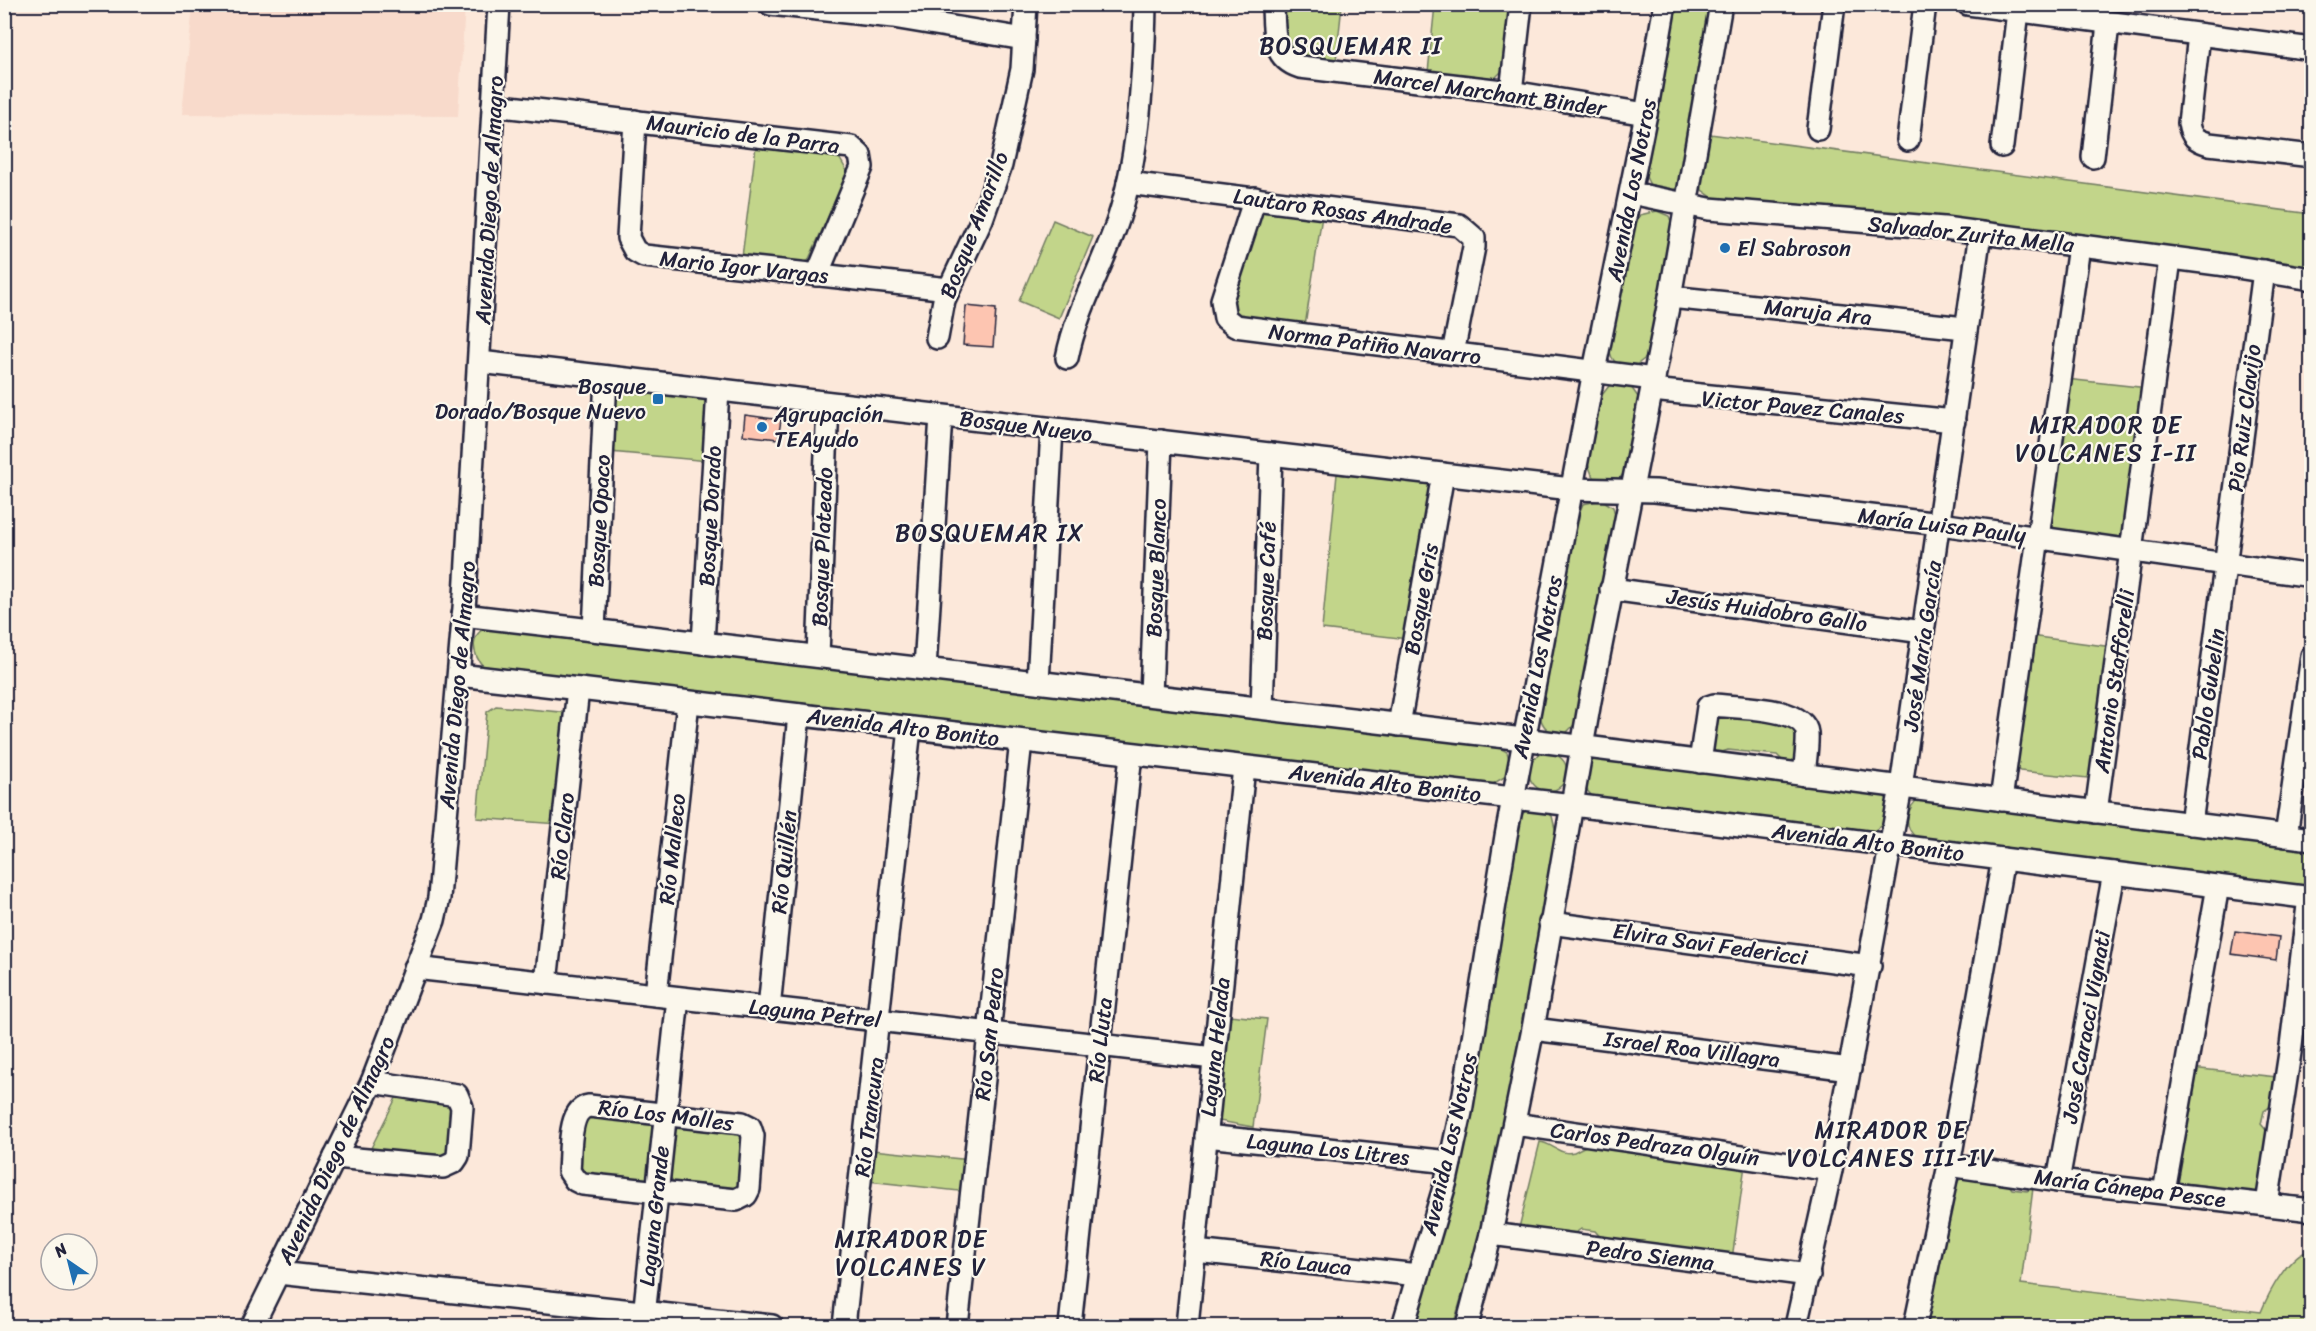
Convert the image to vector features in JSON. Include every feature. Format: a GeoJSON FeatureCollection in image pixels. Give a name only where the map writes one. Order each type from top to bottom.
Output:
{"type":"FeatureCollection","features":[{"type":"Feature","properties":{"kind":"street","name":"Avenida Diego de Almagro"},"geometry":{"type":"LineString","coordinates":[[252,1326],[372,1082],[434,921],[439,898],[459,675],[480,362],[499,4]]}},
{"type":"Feature","properties":{"kind":"street"},"geometry":{"type":"LineString","coordinates":[[770,4],[894,11],[1024,39]]}},
{"type":"Feature","properties":{"kind":"street","name":"Bosque Amarillo"},"geometry":{"type":"LineString","coordinates":[[937,338],[949,289],[982,219],[1001,165],[1015,107],[1026,4]]}},
{"type":"Feature","properties":{"kind":"street"},"geometry":{"type":"LineString","coordinates":[[1067,358],[1075,325],[1112,238],[1128,183],[1142,64],[1145,4]]}},
{"type":"Feature","properties":{"kind":"street","name":"Marcel Marchant Binder"},"geometry":{"type":"LineString","coordinates":[[1273,4],[1276,47],[1293,65],[1511,92],[1646,114]]}},
{"type":"Feature","properties":{"kind":"street"},"geometry":{"type":"LineString","coordinates":[[1511,92],[1521,4]]}},
{"type":"Feature","properties":{"kind":"street","name":"Avenida Los Notros"},"geometry":{"type":"LineString","coordinates":[[1402,1326],[1450,1162],[1523,740],[1594,371],[1631,193],[1665,4]]}},
{"type":"Feature","properties":{"kind":"street"},"geometry":{"type":"LineString","coordinates":[[1467,1326],[1491,1234],[1533,1029],[1611,589],[1688,204],[1721,4]]}},
{"type":"Feature","properties":{"kind":"street"},"geometry":{"type":"LineString","coordinates":[[1818,129],[1833,4]]}},
{"type":"Feature","properties":{"kind":"street"},"geometry":{"type":"LineString","coordinates":[[1908,140],[1925,4]]}},
{"type":"Feature","properties":{"kind":"street"},"geometry":{"type":"LineString","coordinates":[[1968,4],[2312,49]]}},
{"type":"Feature","properties":{"kind":"street"},"geometry":{"type":"LineString","coordinates":[[2002,146],[2018,11]]}},
{"type":"Feature","properties":{"kind":"street"},"geometry":{"type":"LineString","coordinates":[[2093,157],[2108,24]]}},
{"type":"Feature","properties":{"kind":"street"},"geometry":{"type":"LineString","coordinates":[[2199,35],[2189,123],[2197,141],[2312,156]]}},
{"type":"Feature","properties":{"kind":"street","name":"Mauricio de la Parra"},"geometry":{"type":"LineString","coordinates":[[493,105],[845,145],[856,150],[862,161],[862,167],[817,275]]}},
{"type":"Feature","properties":{"kind":"street","name":"Mario Igor Vargas"},"geometry":{"type":"LineString","coordinates":[[635,121],[628,238],[635,251],[644,256],[949,289]]}},
{"type":"Feature","properties":{"kind":"street","name":"Lautaro Rosas Andrade"},"geometry":{"type":"LineString","coordinates":[[1128,183],[1452,223],[1466,230],[1474,238],[1474,248],[1453,353]]}},
{"type":"Feature","properties":{"kind":"street","name":"Salvador Zurita Mella"},"geometry":{"type":"LineString","coordinates":[[1631,193],[1741,212],[1980,233],[2312,279]]}},
{"type":"Feature","properties":{"kind":"street","name":"Norma Patiño Navarro"},"geometry":{"type":"LineString","coordinates":[[1255,198],[1222,300],[1222,312],[1230,323],[1242,328],[1594,371],[1653,385]]}},
{"type":"Feature","properties":{"kind":"street","name":"José María García"},"geometry":{"type":"LineString","coordinates":[[1796,1326],[1831,1170],[1901,788],[1980,233]]}},
{"type":"Feature","properties":{"kind":"street"},"geometry":{"type":"LineString","coordinates":[[2001,800],[2079,246]]}},
{"type":"Feature","properties":{"kind":"street","name":"Antonio Stafforelli"},"geometry":{"type":"LineString","coordinates":[[2096,812],[2170,259]]}},
{"type":"Feature","properties":{"kind":"street","name":"Pio Ruiz Clavijo"},"geometry":{"type":"LineString","coordinates":[[2225,565],[2264,271]]}},
{"type":"Feature","properties":{"kind":"street","name":"Maruja Ara"},"geometry":{"type":"LineString","coordinates":[[1670,297],[1965,328]]}},
{"type":"Feature","properties":{"kind":"street","name":"Bosque Nuevo"},"geometry":{"type":"LineString","coordinates":[[480,362],[1571,489]]}},
{"type":"Feature","properties":{"kind":"street","name":"Bosque Opaco"},"geometry":{"type":"LineString","coordinates":[[594,630],[606,376]]}},
{"type":"Feature","properties":{"kind":"street","name":"Victor Pavez Canales"},"geometry":{"type":"LineString","coordinates":[[1653,385],[1954,421]]}},
{"type":"Feature","properties":{"kind":"street","name":"Bosque Dorado"},"geometry":{"type":"LineString","coordinates":[[703,643],[718,390]]}},
{"type":"Feature","properties":{"kind":"street","name":"Bosque Plateado"},"geometry":{"type":"LineString","coordinates":[[818,656],[828,403]]}},
{"type":"Feature","properties":{"kind":"street"},"geometry":{"type":"LineString","coordinates":[[925,668],[941,416]]}},
{"type":"Feature","properties":{"kind":"street"},"geometry":{"type":"LineString","coordinates":[[1038,682],[1052,429]]}},
{"type":"Feature","properties":{"kind":"street","name":"Bosque Blanco"},"geometry":{"type":"LineString","coordinates":[[1151,695],[1161,441]]}},
{"type":"Feature","properties":{"kind":"street","name":"Bosque Café"},"geometry":{"type":"LineString","coordinates":[[1262,708],[1271,454]]}},
{"type":"Feature","properties":{"kind":"street","name":"Bosque Gris"},"geometry":{"type":"LineString","coordinates":[[1399,724],[1443,474]]}},
{"type":"Feature","properties":{"kind":"street","name":"María Luisa Pauly"},"geometry":{"type":"LineString","coordinates":[[1571,489],[1655,491],[1940,524],[2312,576]]}},
{"type":"Feature","properties":{"kind":"street","name":"Pablo Gubelin"},"geometry":{"type":"LineString","coordinates":[[2191,824],[2225,565]]}},
{"type":"Feature","properties":{"kind":"street","name":"Jesús Huidobro Gallo"},"geometry":{"type":"LineString","coordinates":[[1611,589],[1923,632]]}},
{"type":"Feature","properties":{"kind":"street"},"geometry":{"type":"LineString","coordinates":[[463,615],[1399,724],[2312,839]]}},
{"type":"Feature","properties":{"kind":"street"},"geometry":{"type":"LineString","coordinates":[[2286,836],[2312,656]]}},
{"type":"Feature","properties":{"kind":"street","name":"Avenida Alto Bonito"},"geometry":{"type":"LineString","coordinates":[[459,675],[1573,805],[2310,897]]}},
{"type":"Feature","properties":{"kind":"street","name":"Río Claro"},"geometry":{"type":"LineString","coordinates":[[546,983],[578,689]]}},
{"type":"Feature","properties":{"kind":"street","name":"Río Malleco"},"geometry":{"type":"LineString","coordinates":[[657,995],[688,702]]}},
{"type":"Feature","properties":{"kind":"street"},"geometry":{"type":"LineString","coordinates":[[1700,762],[1708,707],[1714,705],[1788,714],[1801,720],[1807,732],[1804,775]]}},
{"type":"Feature","properties":{"kind":"street","name":"Río Quillén"},"geometry":{"type":"LineString","coordinates":[[769,1008],[799,715]]}},
{"type":"Feature","properties":{"kind":"street","name":"Río Trancura"},"geometry":{"type":"LineString","coordinates":[[844,1326],[880,1021],[910,728]]}},
{"type":"Feature","properties":{"kind":"street","name":"Río San Pedro"},"geometry":{"type":"LineString","coordinates":[[957,1326],[1021,741]]}},
{"type":"Feature","properties":{"kind":"street","name":"Río Lluta"},"geometry":{"type":"LineString","coordinates":[[1070,1326],[1131,754]]}},
{"type":"Feature","properties":{"kind":"street","name":"Laguna Helada"},"geometry":{"type":"LineString","coordinates":[[1187,1326],[1244,767]]}},
{"type":"Feature","properties":{"kind":"street"},"geometry":{"type":"LineString","coordinates":[[1915,1326],[1948,1165],[2003,859]]}},
{"type":"Feature","properties":{"kind":"street","name":"José Caracci Vignati"},"geometry":{"type":"LineString","coordinates":[[2058,1181],[2114,873]]}},
{"type":"Feature","properties":{"kind":"street"},"geometry":{"type":"LineString","coordinates":[[2164,1192],[2218,886]]}},
{"type":"Feature","properties":{"kind":"street"},"geometry":{"type":"LineString","coordinates":[[2268,1204],[2310,897]]}},
{"type":"Feature","properties":{"kind":"street","name":"Elvira Savi Federicci"},"geometry":{"type":"LineString","coordinates":[[1550,923],[1870,966]]}},
{"type":"Feature","properties":{"kind":"street","name":"Laguna Petrel"},"geometry":{"type":"LineString","coordinates":[[415,968],[1214,1058]]}},
{"type":"Feature","properties":{"kind":"street","name":"Laguna Grande"},"geometry":{"type":"LineString","coordinates":[[644,1319],[678,998]]}},
{"type":"Feature","properties":{"kind":"street","name":"Israel Roa Villagra"},"geometry":{"type":"LineString","coordinates":[[1533,1029],[1850,1069]]}},
{"type":"Feature","properties":{"kind":"street"},"geometry":{"type":"LineString","coordinates":[[335,1157],[443,1167],[454,1162],[458,1156],[462,1107],[457,1095],[372,1082]]}},
{"type":"Feature","properties":{"kind":"street","name":"Río Los Molles"},"geometry":{"type":"LineString","coordinates":[[589,1106],[742,1123],[750,1127],[753,1136],[749,1189],[746,1195],[736,1200],[657,1191],[583,1184],[575,1180],[569,1171],[578,1110],[589,1106]]}},
{"type":"Feature","properties":{"kind":"street","name":"Carlos Pedraza Olguín"},"geometry":{"type":"LineString","coordinates":[[1514,1124],[1831,1170]]}},
{"type":"Feature","properties":{"kind":"street","name":"Laguna Los Litres"},"geometry":{"type":"LineString","coordinates":[[1206,1136],[1450,1162]]}},
{"type":"Feature","properties":{"kind":"street","name":"María Cánepa Pesce"},"geometry":{"type":"LineString","coordinates":[[1948,1165],[2058,1181],[2312,1210]]}},
{"type":"Feature","properties":{"kind":"street","name":"Pedro Sienna"},"geometry":{"type":"LineString","coordinates":[[1491,1234],[1809,1275]]}},
{"type":"Feature","properties":{"kind":"street","name":"Río Lauca"},"geometry":{"type":"LineString","coordinates":[[1195,1251],[1418,1275]]}},
{"type":"Feature","properties":{"kind":"street"},"geometry":{"type":"LineString","coordinates":[[278,1273],[644,1319],[772,1326]]}},
{"type":"Feature","properties":{"kind":"shaded area"},"geometry":{"type":"Polygon","coordinates":[[[193,5],[465,5],[458,116],[182,114],[193,5]]]}},
{"type":"Feature","properties":{"kind":"green space"},"geometry":{"type":"Polygon","coordinates":[[[1285,5],[1342,5],[1336,61],[1297,58],[1285,42],[1285,5]]]}},
{"type":"Feature","properties":{"kind":"green space"},"geometry":{"type":"Polygon","coordinates":[[[1435,5],[1512,5],[1501,72],[1495,78],[1428,72],[1435,5]]]}},
{"type":"Feature","properties":{"kind":"green space"},"geometry":{"type":"Polygon","coordinates":[[[1676,5],[1712,5],[1681,183],[1673,191],[1652,189],[1645,175],[1676,5]]]}},
{"type":"Feature","properties":{"kind":"green space"},"geometry":{"type":"Polygon","coordinates":[[[1710,134],[2311,214],[2311,269],[2228,255],[1716,200],[1702,190],[1701,180],[1710,134]]]}},
{"type":"Feature","properties":{"kind":"green space"},"geometry":{"type":"Polygon","coordinates":[[[756,146],[834,156],[840,159],[848,173],[808,261],[802,263],[742,257],[756,146]]]}},
{"type":"Feature","properties":{"kind":"green space"},"geometry":{"type":"Polygon","coordinates":[[[1264,211],[1322,216],[1305,326],[1239,316],[1232,306],[1258,219],[1264,211]]]}},
{"type":"Feature","properties":{"kind":"green space"},"geometry":{"type":"Polygon","coordinates":[[[1657,211],[1669,216],[1673,226],[1648,356],[1635,366],[1621,364],[1614,361],[1609,347],[1635,225],[1640,215],[1657,211]]]}},
{"type":"Feature","properties":{"kind":"green space"},"geometry":{"type":"Polygon","coordinates":[[[1053,220],[1093,237],[1059,318],[1019,301],[1053,220]]]}},
{"type":"Feature","properties":{"kind":"green space"},"geometry":{"type":"Polygon","coordinates":[[[2066,379],[2148,388],[2125,534],[2121,539],[2051,529],[2048,522],[2066,379]]]}},
{"type":"Feature","properties":{"kind":"green space"},"geometry":{"type":"Polygon","coordinates":[[[1616,384],[1631,387],[1638,397],[1625,472],[1617,481],[1594,480],[1588,464],[1602,395],[1609,386],[1616,384]]]}},
{"type":"Feature","properties":{"kind":"green space"},"geometry":{"type":"Polygon","coordinates":[[[613,388],[713,399],[709,461],[610,452],[613,388]]]}},
{"type":"Feature","properties":{"kind":"green space"},"geometry":{"type":"Polygon","coordinates":[[[1337,474],[1429,484],[1435,491],[1408,639],[1322,629],[1337,474]]]}},
{"type":"Feature","properties":{"kind":"green space"},"geometry":{"type":"Polygon","coordinates":[[[1602,500],[1613,507],[1616,518],[1577,722],[1566,733],[1556,733],[1546,728],[1540,716],[1578,515],[1583,504],[1602,500]]]}},
{"type":"Feature","properties":{"kind":"green space"},"geometry":{"type":"Polygon","coordinates":[[[485,628],[1496,746],[1507,752],[1509,759],[1506,776],[1493,784],[483,666],[474,646],[480,631],[485,628]]]}},
{"type":"Feature","properties":{"kind":"green space"},"geometry":{"type":"Polygon","coordinates":[[[2030,636],[2112,647],[2092,776],[2088,778],[2020,771],[2016,768],[2030,636]]]}},
{"type":"Feature","properties":{"kind":"green space"},"geometry":{"type":"Polygon","coordinates":[[[496,706],[571,713],[558,824],[477,818],[487,712],[496,706]]]}},
{"type":"Feature","properties":{"kind":"green space"},"geometry":{"type":"Polygon","coordinates":[[[1711,711],[1797,720],[1798,764],[1785,763],[1777,755],[1728,750],[1710,756],[1711,711]]]}},
{"type":"Feature","properties":{"kind":"green space"},"geometry":{"type":"Polygon","coordinates":[[[1548,753],[1561,759],[1567,772],[1561,785],[1548,791],[1535,785],[1529,772],[1535,759],[1548,753]]]}},
{"type":"Feature","properties":{"kind":"green space"},"geometry":{"type":"Polygon","coordinates":[[[1597,758],[1873,789],[1881,792],[1889,802],[1884,823],[1874,831],[1598,798],[1592,796],[1585,788],[1588,764],[1597,758]]]}},
{"type":"Feature","properties":{"kind":"green space"},"geometry":{"type":"Polygon","coordinates":[[[1921,797],[2311,846],[2311,889],[2121,862],[1917,838],[1909,828],[1908,817],[1912,806],[1921,797]]]}},
{"type":"Feature","properties":{"kind":"green space"},"geometry":{"type":"Polygon","coordinates":[[[1531,809],[1546,811],[1552,816],[1556,833],[1519,1062],[1490,1201],[1453,1326],[1412,1326],[1456,1186],[1519,821],[1524,812],[1531,809]]]}},
{"type":"Feature","properties":{"kind":"green space"},"geometry":{"type":"Polygon","coordinates":[[[1229,1015],[1267,1019],[1253,1127],[1219,1121],[1229,1015]]]}},
{"type":"Feature","properties":{"kind":"green space"},"geometry":{"type":"Polygon","coordinates":[[[2191,1068],[2277,1077],[2274,1104],[2264,1111],[2261,1124],[2271,1136],[2260,1193],[2176,1182],[2191,1068]]]}},
{"type":"Feature","properties":{"kind":"green space"},"geometry":{"type":"Polygon","coordinates":[[[398,1094],[454,1100],[450,1159],[369,1152],[398,1094]]]}},
{"type":"Feature","properties":{"kind":"green space"},"geometry":{"type":"Polygon","coordinates":[[[582,1116],[646,1118],[655,1127],[649,1177],[639,1183],[578,1174],[582,1116]]]}},
{"type":"Feature","properties":{"kind":"green space"},"geometry":{"type":"Polygon","coordinates":[[[686,1123],[746,1131],[742,1190],[678,1188],[670,1177],[675,1130],[686,1123]]]}},
{"type":"Feature","properties":{"kind":"green space"},"geometry":{"type":"Polygon","coordinates":[[[1540,1142],[1569,1153],[1588,1145],[1745,1165],[1732,1259],[1605,1242],[1595,1231],[1581,1229],[1568,1238],[1518,1232],[1540,1142]]]}},
{"type":"Feature","properties":{"kind":"green space"},"geometry":{"type":"Polygon","coordinates":[[[872,1150],[971,1160],[968,1192],[868,1181],[872,1150]]]}},
{"type":"Feature","properties":{"kind":"green space"},"geometry":{"type":"Polygon","coordinates":[[[1966,1176],[2005,1179],[2012,1189],[2027,1191],[2033,1188],[2021,1284],[2261,1312],[2269,1294],[2288,1266],[2303,1252],[2311,1249],[2311,1326],[1927,1326],[1954,1190],[1959,1180],[1966,1176]]]}},
{"type":"Feature","properties":{"kind":"building"},"geometry":{"type":"Polygon","coordinates":[[[966,306],[996,309],[993,347],[963,345],[966,306]]]}},
{"type":"Feature","properties":{"kind":"building","name":"Agrupación TEAyudo"},"geometry":{"type":"Polygon","coordinates":[[[745,415],[781,420],[778,439],[743,435],[745,415]]]}},
{"type":"Feature","properties":{"kind":"building"},"geometry":{"type":"Polygon","coordinates":[[[2235,931],[2279,937],[2276,960],[2231,954],[2235,931]]]}},
{"type":"Feature","properties":{"kind":"place","name":"El Sabroson"},"geometry":{"type":"Point","coordinates":[1725,248]}},
{"type":"Feature","properties":{"kind":"place","name":"Bosque Dorado/Bosque Nuevo"},"geometry":{"type":"Point","coordinates":[658,399]}},
{"type":"Feature","properties":{"kind":"place","name":"Agrupación TEAyudo"},"geometry":{"type":"Point","coordinates":[762,427]}},
{"type":"Feature","properties":{"kind":"district","name":"BOSQUEMAR II"},"geometry":{"type":"Point","coordinates":[1351,46]}},
{"type":"Feature","properties":{"kind":"district","name":"MIRADOR DE VOLCANES I-II"},"geometry":{"type":"Point","coordinates":[2106,439]}},
{"type":"Feature","properties":{"kind":"district","name":"BOSQUEMAR IX"},"geometry":{"type":"Point","coordinates":[990,533]}},
{"type":"Feature","properties":{"kind":"district","name":"MIRADOR DE VOLCANES III-IV"},"geometry":{"type":"Point","coordinates":[1891,1144]}},
{"type":"Feature","properties":{"kind":"district","name":"MIRADOR DE VOLCANES V"},"geometry":{"type":"Point","coordinates":[911,1253]}}]}
